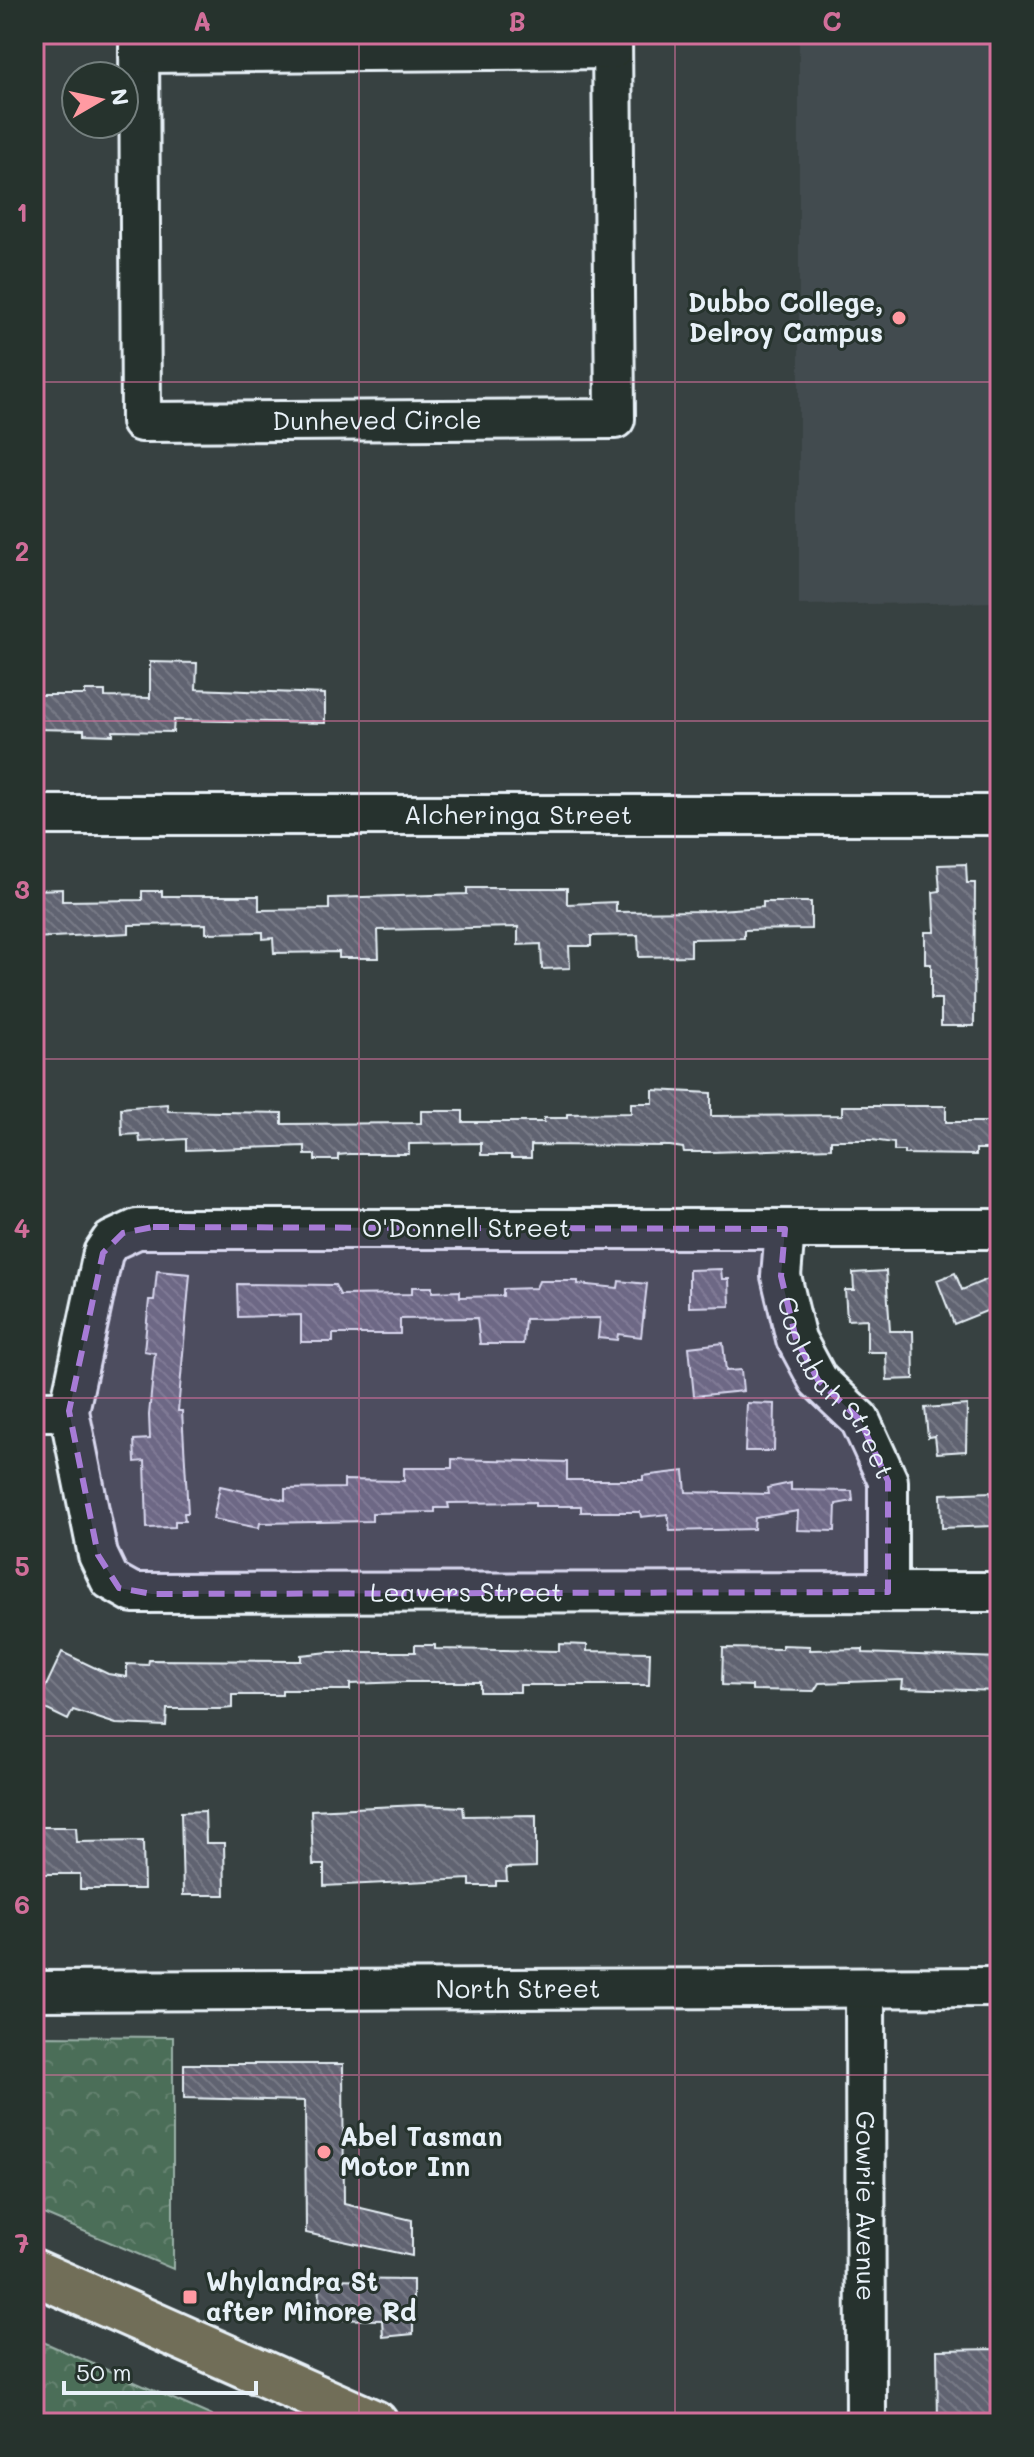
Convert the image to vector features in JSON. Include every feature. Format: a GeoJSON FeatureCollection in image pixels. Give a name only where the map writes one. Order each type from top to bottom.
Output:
{"type":"FeatureCollection","features":[{"type":"Feature","properties":{"kind":"highway"},"geometry":{"type":"LineString","coordinates":[[34,2272],[375,2423]]}},
{"type":"Feature","properties":{"kind":"street","name":"Dunheved Circle"},"geometry":{"type":"LineString","coordinates":[[139,44],[141,422],[615,419],[612,42]]}},
{"type":"Feature","properties":{"kind":"street"},"geometry":{"type":"LineString","coordinates":[[139,44],[612,42]]}},
{"type":"Feature","properties":{"kind":"street","name":"Alcheringa Street"},"geometry":{"type":"LineString","coordinates":[[34,815],[1000,815]]}},
{"type":"Feature","properties":{"kind":"street","name":"O'Donnell Street"},"geometry":{"type":"LineString","coordinates":[[51,1411],[103,1253],[111,1241],[137,1229],[1000,1229]]}},
{"type":"Feature","properties":{"kind":"street","name":"Coolabah Street"},"geometry":{"type":"LineString","coordinates":[[785,1229],[781,1276],[796,1339],[818,1380],[860,1420],[888,1481],[888,1592]]}},
{"type":"Feature","properties":{"kind":"street","name":"Leavers Street"},"geometry":{"type":"LineString","coordinates":[[51,1411],[98,1555],[110,1580],[133,1593],[1000,1592]]}},
{"type":"Feature","properties":{"kind":"street","name":"North Street"},"geometry":{"type":"LineString","coordinates":[[34,1991],[1000,1987]]}},
{"type":"Feature","properties":{"kind":"street","name":"Gowrie Avenue"},"geometry":{"type":"LineString","coordinates":[[865,1988],[866,2423]]}},
{"type":"Feature","properties":{"kind":"highlighted area"},"geometry":{"type":"Polygon","coordinates":[[[153,1227],[785,1229],[781,1276],[796,1339],[818,1380],[860,1420],[888,1481],[888,1592],[152,1594],[119,1588],[98,1555],[69,1411],[103,1253],[123,1233],[153,1227]]]}},
{"type":"Feature","properties":{"kind":"shaded area","name":"Dubbo College, Delroy Campus"},"geometry":{"type":"Polygon","coordinates":[[[799,34],[1000,34],[1000,602],[799,605],[799,34]]]}},
{"type":"Feature","properties":{"kind":"green space"},"geometry":{"type":"Polygon","coordinates":[[[34,2036],[173,2037],[173,2269],[34,2210],[34,2036]]]}},
{"type":"Feature","properties":{"kind":"green space"},"geometry":{"type":"Polygon","coordinates":[[[34,2338],[228,2423],[34,2423],[34,2338]]]}},
{"type":"Feature","properties":{"kind":"building"},"geometry":{"type":"Polygon","coordinates":[[[150,662],[197,663],[196,689],[325,694],[325,723],[174,720],[173,732],[113,731],[113,735],[84,734],[84,730],[34,729],[34,695],[85,695],[85,691],[105,691],[105,697],[150,698],[150,662]]]}},
{"type":"Feature","properties":{"kind":"building"},"geometry":{"type":"Polygon","coordinates":[[[966,864],[967,883],[975,883],[974,1026],[941,1026],[941,999],[931,999],[931,964],[925,964],[925,932],[935,932],[933,892],[940,891],[938,865],[966,864]]]}},
{"type":"Feature","properties":{"kind":"building"},"geometry":{"type":"Polygon","coordinates":[[[467,888],[567,888],[567,904],[616,902],[616,912],[702,911],[763,907],[763,902],[811,902],[811,929],[744,930],[744,938],[691,939],[691,956],[639,957],[638,935],[591,936],[591,946],[569,946],[570,968],[542,969],[541,944],[518,945],[518,927],[378,930],[379,958],[339,958],[339,952],[274,953],[273,938],[263,939],[263,932],[206,933],[206,924],[129,925],[129,933],[34,938],[34,890],[62,889],[62,901],[142,900],[142,891],[162,891],[162,896],[259,896],[259,910],[329,909],[329,898],[467,894],[467,888]]]}},
{"type":"Feature","properties":{"kind":"building"},"geometry":{"type":"Polygon","coordinates":[[[653,1090],[711,1093],[711,1116],[842,1115],[842,1106],[946,1106],[946,1122],[1000,1122],[1000,1149],[976,1149],[976,1155],[904,1154],[904,1151],[894,1151],[894,1143],[872,1140],[831,1140],[831,1148],[712,1152],[684,1152],[683,1148],[670,1146],[531,1145],[531,1158],[511,1158],[511,1155],[481,1155],[481,1143],[409,1144],[409,1154],[349,1154],[338,1155],[338,1160],[315,1160],[315,1155],[305,1155],[305,1146],[186,1150],[186,1139],[140,1142],[139,1134],[122,1135],[121,1108],[167,1104],[168,1111],[282,1113],[282,1124],[421,1123],[421,1111],[463,1111],[463,1122],[544,1122],[544,1118],[567,1118],[567,1114],[631,1113],[631,1103],[653,1103],[653,1090]]]}},
{"type":"Feature","properties":{"kind":"building"},"geometry":{"type":"Polygon","coordinates":[[[721,1269],[722,1279],[729,1279],[730,1306],[689,1307],[689,1270],[721,1269]]]}},
{"type":"Feature","properties":{"kind":"building"},"geometry":{"type":"Polygon","coordinates":[[[157,1271],[190,1274],[178,1411],[182,1411],[188,1513],[184,1513],[185,1521],[175,1521],[175,1527],[147,1528],[145,1461],[135,1462],[134,1440],[150,1439],[155,1353],[144,1351],[149,1300],[154,1300],[157,1271]]]}},
{"type":"Feature","properties":{"kind":"building"},"geometry":{"type":"Polygon","coordinates":[[[886,1271],[890,1331],[913,1331],[914,1379],[887,1380],[886,1352],[867,1352],[867,1319],[847,1320],[845,1290],[854,1290],[853,1273],[886,1271]]]}},
{"type":"Feature","properties":{"kind":"building"},"geometry":{"type":"Polygon","coordinates":[[[955,1273],[962,1290],[988,1279],[999,1306],[954,1324],[937,1280],[955,1273]]]}},
{"type":"Feature","properties":{"kind":"building"},"geometry":{"type":"Polygon","coordinates":[[[539,1281],[578,1281],[578,1284],[618,1288],[619,1281],[647,1284],[641,1337],[618,1334],[617,1340],[598,1338],[600,1318],[525,1319],[523,1344],[480,1344],[477,1318],[400,1319],[400,1334],[333,1334],[333,1342],[301,1342],[301,1315],[238,1317],[237,1284],[335,1285],[340,1295],[412,1294],[412,1287],[432,1287],[432,1292],[460,1291],[460,1297],[503,1296],[503,1289],[536,1288],[539,1281]]]}},
{"type":"Feature","properties":{"kind":"building"},"geometry":{"type":"Polygon","coordinates":[[[723,1343],[726,1371],[741,1370],[743,1391],[694,1396],[689,1347],[723,1343]]]}},
{"type":"Feature","properties":{"kind":"building"},"geometry":{"type":"Polygon","coordinates":[[[747,1403],[775,1404],[774,1451],[745,1451],[747,1403]]]}},
{"type":"Feature","properties":{"kind":"building"},"geometry":{"type":"Polygon","coordinates":[[[967,1405],[966,1451],[937,1453],[935,1436],[928,1437],[925,1408],[967,1405]]]}},
{"type":"Feature","properties":{"kind":"building"},"geometry":{"type":"Polygon","coordinates":[[[452,1459],[567,1462],[567,1480],[643,1480],[643,1476],[684,1471],[686,1492],[768,1494],[767,1488],[791,1483],[791,1490],[852,1491],[853,1501],[836,1504],[835,1531],[797,1530],[798,1511],[755,1518],[754,1529],[670,1531],[668,1514],[641,1517],[640,1512],[581,1512],[581,1506],[535,1506],[535,1502],[448,1503],[449,1508],[435,1508],[435,1512],[372,1513],[372,1521],[260,1523],[259,1528],[213,1519],[220,1486],[285,1500],[285,1489],[344,1488],[344,1480],[404,1481],[404,1468],[452,1468],[452,1459]]]}},
{"type":"Feature","properties":{"kind":"building"},"geometry":{"type":"Polygon","coordinates":[[[991,1492],[992,1526],[942,1528],[941,1494],[991,1492]]]}},
{"type":"Feature","properties":{"kind":"building"},"geometry":{"type":"Polygon","coordinates":[[[559,1644],[587,1645],[587,1651],[650,1652],[649,1685],[520,1685],[520,1692],[480,1692],[480,1682],[350,1684],[350,1690],[282,1690],[282,1695],[232,1695],[232,1708],[167,1709],[166,1726],[116,1724],[73,1710],[68,1720],[37,1705],[62,1652],[108,1674],[127,1677],[127,1664],[148,1665],[149,1660],[301,1661],[301,1655],[329,1652],[415,1652],[415,1645],[435,1645],[435,1649],[559,1651],[559,1644]]]}},
{"type":"Feature","properties":{"kind":"building"},"geometry":{"type":"Polygon","coordinates":[[[782,1645],[810,1646],[810,1650],[863,1649],[863,1653],[1000,1658],[1000,1691],[902,1688],[903,1680],[819,1683],[814,1691],[752,1690],[752,1686],[722,1685],[723,1648],[782,1649],[782,1645]]]}},
{"type":"Feature","properties":{"kind":"building"},"geometry":{"type":"Polygon","coordinates":[[[419,1805],[463,1807],[464,1816],[536,1815],[536,1867],[506,1868],[507,1881],[496,1881],[496,1886],[470,1886],[470,1879],[324,1886],[324,1865],[313,1865],[311,1810],[419,1805]]]}},
{"type":"Feature","properties":{"kind":"building"},"geometry":{"type":"Polygon","coordinates":[[[205,1811],[206,1843],[224,1843],[225,1895],[183,1895],[181,1812],[205,1811]]]}},
{"type":"Feature","properties":{"kind":"building"},"geometry":{"type":"Polygon","coordinates":[[[34,1827],[76,1827],[77,1842],[143,1841],[144,1889],[80,1889],[80,1874],[34,1874],[34,1827]]]}},
{"type":"Feature","properties":{"kind":"building","name":"Abel Tasman Motor Inn"},"geometry":{"type":"Polygon","coordinates":[[[184,2064],[343,2064],[344,2204],[412,2220],[412,2256],[306,2233],[305,2101],[184,2098],[184,2064]]]}},
{"type":"Feature","properties":{"kind":"building"},"geometry":{"type":"Polygon","coordinates":[[[320,2279],[413,2280],[413,2334],[383,2337],[382,2320],[319,2319],[320,2279]]]}},
{"type":"Feature","properties":{"kind":"building"},"geometry":{"type":"Polygon","coordinates":[[[1000,2349],[1000,2381],[992,2381],[993,2423],[938,2423],[937,2350],[1000,2349]]]}},
{"type":"Feature","properties":{"kind":"place","name":"Dubbo College, Delroy Campus"},"geometry":{"type":"Point","coordinates":[899,318]}},
{"type":"Feature","properties":{"kind":"place","name":"Abel Tasman Motor Inn"},"geometry":{"type":"Point","coordinates":[324,2152]}},
{"type":"Feature","properties":{"kind":"place","name":"Whylandra St after Minore Rd"},"geometry":{"type":"Point","coordinates":[190,2297]}}]}
